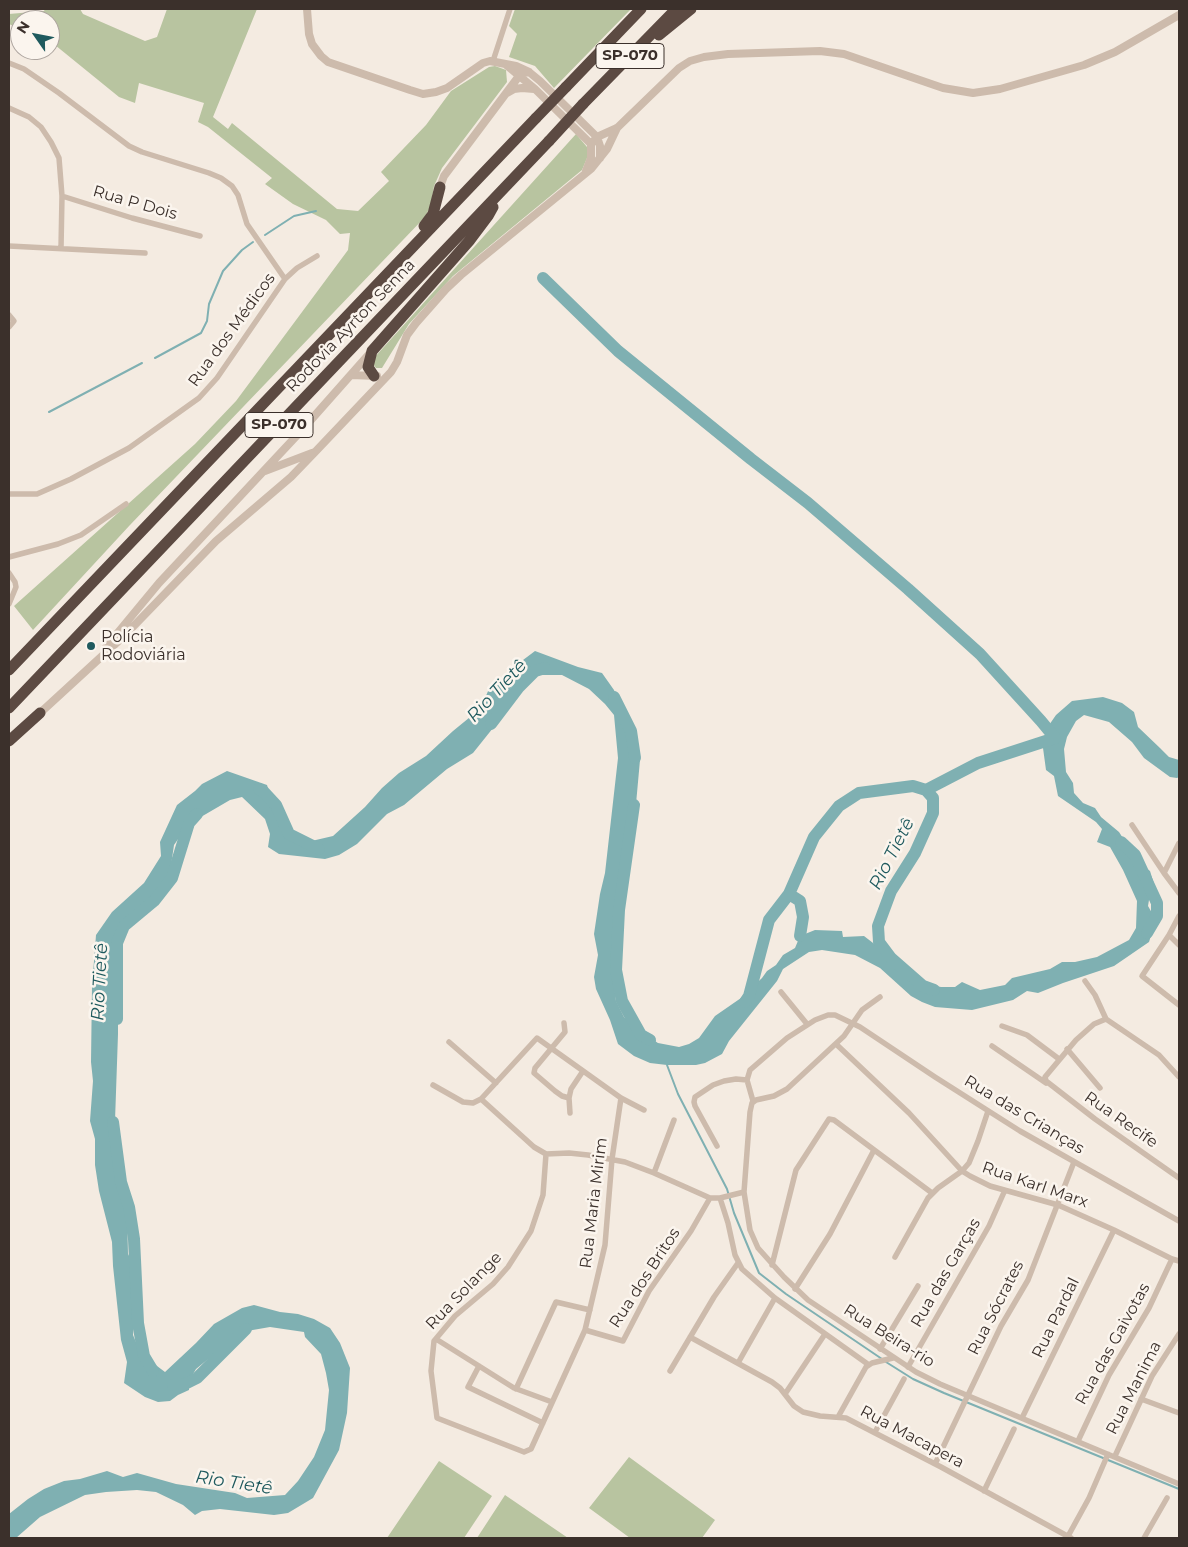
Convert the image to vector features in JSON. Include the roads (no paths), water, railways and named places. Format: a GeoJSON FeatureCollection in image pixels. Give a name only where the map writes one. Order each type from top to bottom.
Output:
{"type":"FeatureCollection","features":[{"type":"Feature","properties":{"kind":"highway","name":"Rodovia Ayrton Senna"},"geometry":{"type":"LineString","coordinates":[[9,670],[641,9]]}},
{"type":"Feature","properties":{"kind":"highway","name":"Rodovia Ayrton Senna"},"geometry":{"type":"LineString","coordinates":[[9,708],[583,104],[676,9]]}},
{"type":"Feature","properties":{"kind":"highway"},"geometry":{"type":"LineString","coordinates":[[635,51],[691,9]]}},
{"type":"Feature","properties":{"kind":"highway"},"geometry":{"type":"LineString","coordinates":[[440,187],[442,194],[450,199],[460,197]]}},
{"type":"Feature","properties":{"kind":"highway"},"geometry":{"type":"LineString","coordinates":[[324,340],[340,316],[425,225],[437,204],[440,187]]}},
{"type":"Feature","properties":{"kind":"highway"},"geometry":{"type":"LineString","coordinates":[[374,376],[368,367],[372,351],[470,240],[488,216],[499,194]]}},
{"type":"Feature","properties":{"kind":"highway"},"geometry":{"type":"LineString","coordinates":[[9,741],[40,713]]}},
{"type":"Feature","properties":{"kind":"street"},"geometry":{"type":"LineString","coordinates":[[307,9],[309,34],[312,44],[328,62],[423,94],[447,88],[483,63],[493,61],[516,66],[529,72],[598,137],[601,152],[600,159]]}},
{"type":"Feature","properties":{"kind":"street"},"geometry":{"type":"LineString","coordinates":[[493,61],[510,9]]}},
{"type":"Feature","properties":{"kind":"street"},"geometry":{"type":"LineString","coordinates":[[582,177],[589,166],[591,144],[598,137],[617,128],[679,68],[690,61],[704,57],[728,54],[820,51],[844,54],[942,88],[973,93],[1000,89],[1084,65],[1115,52],[1179,14]]}},
{"type":"Feature","properties":{"kind":"street"},"geometry":{"type":"LineString","coordinates":[[9,62],[59,93],[129,146],[142,152],[209,173],[221,178],[232,186],[238,195],[248,224],[285,279]]}},
{"type":"Feature","properties":{"kind":"street"},"geometry":{"type":"LineString","coordinates":[[506,64],[535,89],[591,144]]}},
{"type":"Feature","properties":{"kind":"street"},"geometry":{"type":"LineString","coordinates":[[440,187],[444,176],[519,76],[529,72]]}},
{"type":"Feature","properties":{"kind":"street"},"geometry":{"type":"LineString","coordinates":[[506,94],[514,89],[535,89]]}},
{"type":"Feature","properties":{"kind":"street"},"geometry":{"type":"LineString","coordinates":[[9,108],[29,117],[41,128],[52,142],[59,158],[62,196],[61,248]]}},
{"type":"Feature","properties":{"kind":"street"},"geometry":{"type":"LineString","coordinates":[[40,713],[125,635],[216,541],[291,477],[316,452],[390,372],[397,362],[407,335],[446,290],[460,275],[582,177],[600,159],[612,141],[617,128]]}},
{"type":"Feature","properties":{"kind":"street","name":"Rua P Dois"},"geometry":{"type":"LineString","coordinates":[[62,196],[132,218],[200,236]]}},
{"type":"Feature","properties":{"kind":"street"},"geometry":{"type":"LineString","coordinates":[[9,246],[144,253]]}},
{"type":"Feature","properties":{"kind":"street","name":"Rua dos Médicos"},"geometry":{"type":"LineString","coordinates":[[9,494],[37,494],[71,479],[129,448],[192,403],[207,391],[217,378],[285,279],[297,268],[317,256]]}},
{"type":"Feature","properties":{"kind":"street"},"geometry":{"type":"LineString","coordinates":[[9,316],[14,321],[9,327]]}},
{"type":"Feature","properties":{"kind":"street"},"geometry":{"type":"LineString","coordinates":[[87,669],[134,611],[372,351]]}},
{"type":"Feature","properties":{"kind":"street"},"geometry":{"type":"LineString","coordinates":[[350,375],[380,376],[390,372]]}},
{"type":"Feature","properties":{"kind":"street"},"geometry":{"type":"LineString","coordinates":[[263,472],[316,452]]}},
{"type":"Feature","properties":{"kind":"street"},"geometry":{"type":"LineString","coordinates":[[9,557],[58,544],[81,535],[126,504]]}},
{"type":"Feature","properties":{"kind":"street"},"geometry":{"type":"LineString","coordinates":[[9,573],[15,582],[16,588],[9,604]]}},
{"type":"Feature","properties":{"kind":"street"},"geometry":{"type":"LineString","coordinates":[[1132,825],[1179,894]]}},
{"type":"Feature","properties":{"kind":"street"},"geometry":{"type":"LineString","coordinates":[[1164,873],[1176,855],[1179,843]]}},
{"type":"Feature","properties":{"kind":"street"},"geometry":{"type":"LineString","coordinates":[[1179,916],[1143,977],[1179,1005]]}},
{"type":"Feature","properties":{"kind":"street"},"geometry":{"type":"LineString","coordinates":[[1169,935],[1179,945]]}},
{"type":"Feature","properties":{"kind":"street"},"geometry":{"type":"LineString","coordinates":[[1085,981],[1095,995],[1106,1019],[1159,1055],[1179,1077]]}},
{"type":"Feature","properties":{"kind":"street"},"geometry":{"type":"LineString","coordinates":[[781,992],[807,1024]]}},
{"type":"Feature","properties":{"kind":"street"},"geometry":{"type":"LineString","coordinates":[[717,1146],[695,1106],[694,1100],[702,1091],[713,1085],[732,1080],[748,1080],[753,1101],[774,1096],[787,1088],[836,1044],[856,1025],[862,1010],[880,997]]}},
{"type":"Feature","properties":{"kind":"street","name":"Rua das Crianças"},"geometry":{"type":"LineString","coordinates":[[748,1080],[750,1070],[787,1038],[807,1024],[832,1014],[856,1025],[988,1111],[1179,1221]]}},
{"type":"Feature","properties":{"kind":"street"},"geometry":{"type":"LineString","coordinates":[[1046,1082],[1067,1049],[1087,1029],[1106,1019]]}},
{"type":"Feature","properties":{"kind":"street"},"geometry":{"type":"LineString","coordinates":[[564,1023],[565,1032],[535,1068],[534,1073],[555,1091],[569,1098]]}},
{"type":"Feature","properties":{"kind":"street"},"geometry":{"type":"LineString","coordinates":[[1002,1026],[1027,1035],[1059,1059]]}},
{"type":"Feature","properties":{"kind":"street"},"geometry":{"type":"LineString","coordinates":[[433,1085],[463,1102],[473,1103],[481,1099],[537,1038],[621,1098],[644,1110]]}},
{"type":"Feature","properties":{"kind":"street"},"geometry":{"type":"LineString","coordinates":[[449,1042],[496,1083]]}},
{"type":"Feature","properties":{"kind":"street","name":"Rua Karl Marx"},"geometry":{"type":"LineString","coordinates":[[836,1044],[909,1113],[962,1171],[980,1182],[1058,1205],[1179,1261]]}},
{"type":"Feature","properties":{"kind":"street","name":"Rua Recife"},"geometry":{"type":"LineString","coordinates":[[992,1046],[1046,1082],[1112,1132],[1179,1178]]}},
{"type":"Feature","properties":{"kind":"street"},"geometry":{"type":"LineString","coordinates":[[1067,1049],[1100,1088]]}},
{"type":"Feature","properties":{"kind":"street"},"geometry":{"type":"LineString","coordinates":[[570,1113],[569,1098],[571,1090],[583,1071]]}},
{"type":"Feature","properties":{"kind":"street","name":"Rua Maria Mirim"},"geometry":{"type":"LineString","coordinates":[[531,1449],[585,1330],[606,1245],[612,1159],[621,1098]]}},
{"type":"Feature","properties":{"kind":"street"},"geometry":{"type":"LineString","coordinates":[[481,1099],[534,1147],[546,1154],[569,1153],[612,1159],[638,1166],[710,1198],[742,1192]]}},
{"type":"Feature","properties":{"kind":"street","name":"Rua Beira-rio"},"geometry":{"type":"LineString","coordinates":[[753,1101],[750,1112],[742,1192],[748,1220],[758,1248],[795,1289],[817,1307],[880,1349],[891,1359],[930,1380],[1108,1455],[1116,1456],[1179,1484]]}},
{"type":"Feature","properties":{"kind":"street"},"geometry":{"type":"LineString","coordinates":[[895,1257],[932,1193],[962,1171],[973,1154],[988,1111]]}},
{"type":"Feature","properties":{"kind":"street"},"geometry":{"type":"LineString","coordinates":[[654,1173],[674,1120]]}},
{"type":"Feature","properties":{"kind":"street"},"geometry":{"type":"LineString","coordinates":[[772,1265],[796,1170],[828,1120],[834,1120],[932,1193]]}},
{"type":"Feature","properties":{"kind":"street"},"geometry":{"type":"LineString","coordinates":[[795,1289],[847,1204],[874,1150]]}},
{"type":"Feature","properties":{"kind":"street","name":"Rua Solange"},"geometry":{"type":"LineString","coordinates":[[531,1449],[524,1452],[437,1418],[431,1371],[434,1341],[455,1316],[493,1284],[508,1267],[531,1231],[544,1195],[546,1154]]}},
{"type":"Feature","properties":{"kind":"street","name":"Rua Sócrates"},"geometry":{"type":"LineString","coordinates":[[935,1464],[1001,1326],[1028,1280],[1074,1162]]}},
{"type":"Feature","properties":{"kind":"street","name":"Rua das Garças"},"geometry":{"type":"LineString","coordinates":[[908,1367],[989,1226],[1005,1190]]}},
{"type":"Feature","properties":{"kind":"street"},"geometry":{"type":"LineString","coordinates":[[722,1197],[738,1263],[748,1274],[775,1298],[868,1364],[891,1359]]}},
{"type":"Feature","properties":{"kind":"street","name":"Rua dos Britos"},"geometry":{"type":"LineString","coordinates":[[585,1330],[623,1341],[649,1291],[691,1231],[710,1198]]}},
{"type":"Feature","properties":{"kind":"street","name":"Rua Pardal"},"geometry":{"type":"LineString","coordinates":[[1022,1418],[1114,1230]]}},
{"type":"Feature","properties":{"kind":"street","name":"Rua das Gaivotas"},"geometry":{"type":"LineString","coordinates":[[1078,1441],[1109,1375],[1159,1290],[1172,1259]]}},
{"type":"Feature","properties":{"kind":"street"},"geometry":{"type":"LineString","coordinates":[[670,1371],[714,1297],[738,1263]]}},
{"type":"Feature","properties":{"kind":"street"},"geometry":{"type":"LineString","coordinates":[[880,1349],[918,1286]]}},
{"type":"Feature","properties":{"kind":"street"},"geometry":{"type":"LineString","coordinates":[[738,1363],[775,1298]]}},
{"type":"Feature","properties":{"kind":"street"},"geometry":{"type":"LineString","coordinates":[[516,1389],[556,1302],[590,1310]]}},
{"type":"Feature","properties":{"kind":"street"},"geometry":{"type":"LineString","coordinates":[[785,1394],[825,1334]]}},
{"type":"Feature","properties":{"kind":"street","name":"Rua Manima"},"geometry":{"type":"LineString","coordinates":[[1116,1456],[1159,1363],[1179,1334]]}},
{"type":"Feature","properties":{"kind":"street","name":"Rua Macapera"},"geometry":{"type":"LineString","coordinates":[[690,1337],[772,1382],[794,1406],[803,1412],[820,1416],[846,1418],[935,1464],[1069,1538]]}},
{"type":"Feature","properties":{"kind":"street"},"geometry":{"type":"LineString","coordinates":[[436,1339],[516,1389],[552,1402]]}},
{"type":"Feature","properties":{"kind":"street"},"geometry":{"type":"LineString","coordinates":[[838,1417],[868,1364]]}},
{"type":"Feature","properties":{"kind":"street"},"geometry":{"type":"LineString","coordinates":[[478,1366],[468,1387],[543,1423]]}},
{"type":"Feature","properties":{"kind":"street"},"geometry":{"type":"LineString","coordinates":[[875,1432],[904,1379]]}},
{"type":"Feature","properties":{"kind":"street"},"geometry":{"type":"LineString","coordinates":[[1141,1399],[1179,1413]]}},
{"type":"Feature","properties":{"kind":"street"},"geometry":{"type":"LineString","coordinates":[[984,1491],[1014,1430]]}},
{"type":"Feature","properties":{"kind":"street"},"geometry":{"type":"LineString","coordinates":[[1069,1538],[1108,1455]]}},
{"type":"Feature","properties":{"kind":"street"},"geometry":{"type":"LineString","coordinates":[[1144,1538],[1167,1498]]}},
{"type":"Feature","properties":{"kind":"water","name":"Rio Tietê"},"geometry":{"type":"Polygon","coordinates":[[[535,651],[578,667],[602,673],[614,690],[640,760],[635,815],[626,830],[624,861],[615,901],[614,985],[616,1001],[624,1017],[632,1026],[658,1043],[679,1047],[699,1038],[715,1016],[741,998],[767,971],[776,965],[783,955],[795,948],[800,936],[815,930],[842,931],[843,937],[864,936],[886,953],[909,980],[941,987],[955,987],[962,982],[980,990],[1005,985],[1012,978],[1050,969],[1062,962],[1075,962],[1097,957],[1129,940],[1136,928],[1137,901],[1123,870],[1110,847],[1097,842],[1102,829],[1096,822],[1058,796],[1054,776],[1046,770],[1043,748],[1047,728],[1056,715],[1072,701],[1103,697],[1122,703],[1134,712],[1138,727],[1169,757],[1179,760],[1179,777],[1170,777],[1144,758],[1132,742],[1109,722],[1084,715],[1076,721],[1067,737],[1064,749],[1066,772],[1073,783],[1074,793],[1083,803],[1095,808],[1101,817],[1119,832],[1139,863],[1150,871],[1156,890],[1149,900],[1148,906],[1156,920],[1149,942],[1114,966],[1038,993],[1027,991],[1013,1000],[972,1010],[935,1007],[922,1002],[911,996],[880,968],[855,955],[822,950],[809,952],[783,969],[777,981],[729,1041],[722,1054],[705,1063],[696,1065],[650,1063],[634,1056],[618,1044],[596,989],[594,977],[598,955],[594,934],[605,873],[618,758],[614,715],[589,689],[562,675],[529,675],[514,683],[504,700],[497,723],[473,753],[447,769],[404,805],[387,814],[357,844],[339,855],[325,859],[279,854],[268,847],[270,834],[265,819],[242,797],[230,800],[194,821],[183,832],[174,845],[169,879],[164,893],[155,904],[137,917],[124,921],[115,952],[113,968],[114,988],[118,1002],[118,1034],[114,1150],[127,1213],[128,1254],[134,1265],[136,1280],[133,1335],[141,1354],[165,1372],[214,1324],[242,1308],[254,1305],[314,1319],[330,1328],[340,1343],[350,1368],[347,1413],[339,1450],[313,1498],[288,1513],[274,1515],[220,1509],[202,1511],[195,1515],[183,1505],[156,1492],[137,1490],[106,1492],[85,1495],[40,1517],[16,1538],[9,1538],[9,1514],[28,1499],[44,1489],[64,1481],[80,1479],[107,1471],[123,1477],[137,1473],[176,1484],[235,1493],[247,1498],[285,1495],[298,1481],[314,1457],[325,1430],[329,1390],[326,1373],[321,1354],[305,1337],[304,1332],[270,1327],[247,1331],[217,1356],[207,1360],[196,1369],[189,1381],[189,1390],[170,1401],[158,1402],[145,1397],[124,1383],[127,1362],[121,1340],[112,1242],[99,1191],[95,1165],[95,1139],[90,1121],[93,1081],[91,1062],[92,987],[96,935],[112,912],[144,883],[161,856],[160,842],[177,805],[202,784],[227,771],[267,785],[273,806],[283,828],[294,838],[303,843],[333,836],[399,773],[426,756],[475,713],[483,703],[491,684],[503,679],[535,651]]]}},
{"type":"Feature","properties":{"kind":"waterway"},"geometry":{"type":"LineString","coordinates":[[265,235],[294,216],[316,211]]}},
{"type":"Feature","properties":{"kind":"waterway"},"geometry":{"type":"LineString","coordinates":[[155,358],[201,333],[207,321],[209,304],[223,271],[242,250],[253,242]]}},
{"type":"Feature","properties":{"kind":"waterway"},"geometry":{"type":"LineString","coordinates":[[543,278],[618,351],[808,503],[908,589],[980,654],[1055,738],[978,763],[926,790]]}},
{"type":"Feature","properties":{"kind":"waterway"},"geometry":{"type":"LineString","coordinates":[[49,412],[142,363]]}},
{"type":"Feature","properties":{"kind":"waterway","name":"Rio Tietê"},"geometry":{"type":"LineString","coordinates":[[491,724],[519,687],[535,671],[545,668]]}},
{"type":"Feature","properties":{"kind":"waterway","name":"Rio Tietê"},"geometry":{"type":"LineString","coordinates":[[614,697],[631,731],[635,758]]}},
{"type":"Feature","properties":{"kind":"waterway","name":"Rio Tietê"},"geometry":{"type":"LineString","coordinates":[[745,1002],[749,996],[769,920],[789,894],[814,837],[839,806],[859,793],[913,786],[926,790],[933,798],[933,813],[915,853],[891,891],[878,926],[879,942],[891,958],[923,986],[934,990]]}},
{"type":"Feature","properties":{"kind":"waterway","name":"Rio Tietê"},"geometry":{"type":"LineString","coordinates":[[259,789],[276,805],[289,834],[319,849]]}},
{"type":"Feature","properties":{"kind":"waterway","name":"Rio Tietê"},"geometry":{"type":"LineString","coordinates":[[634,805],[619,910],[616,970],[622,1001],[641,1035],[650,1040]]}},
{"type":"Feature","properties":{"kind":"waterway","name":"Rio Tietê"},"geometry":{"type":"LineString","coordinates":[[117,1019],[117,943],[124,926],[154,901],[172,878],[189,823],[197,814]]}},
{"type":"Feature","properties":{"kind":"waterway","name":"Rio Tietê"},"geometry":{"type":"LineString","coordinates":[[1121,842],[1135,855],[1157,903],[1157,916],[1147,933]]}},
{"type":"Feature","properties":{"kind":"waterway"},"geometry":{"type":"LineString","coordinates":[[789,894],[800,901],[803,917],[800,936]]}},
{"type":"Feature","properties":{"kind":"waterway"},"geometry":{"type":"LineString","coordinates":[[667,1065],[678,1094],[727,1189],[734,1213],[759,1273],[786,1294],[882,1359]]}},
{"type":"Feature","properties":{"kind":"waterway","name":"Rio Tietê"},"geometry":{"type":"LineString","coordinates":[[113,1122],[121,1182],[129,1207],[134,1239],[138,1323],[144,1356],[153,1371]]}},
{"type":"Feature","properties":{"kind":"waterway","name":"Rio Tietê"},"geometry":{"type":"LineString","coordinates":[[173,1385],[183,1385],[197,1378],[246,1329]]}},
{"type":"Feature","properties":{"kind":"waterway"},"geometry":{"type":"LineString","coordinates":[[886,1362],[913,1379],[944,1393],[1179,1489]]}},
{"type":"Feature","properties":{"kind":"place","name":"Polícia Rodoviária"},"geometry":{"type":"Point","coordinates":[91,646]}}]}
